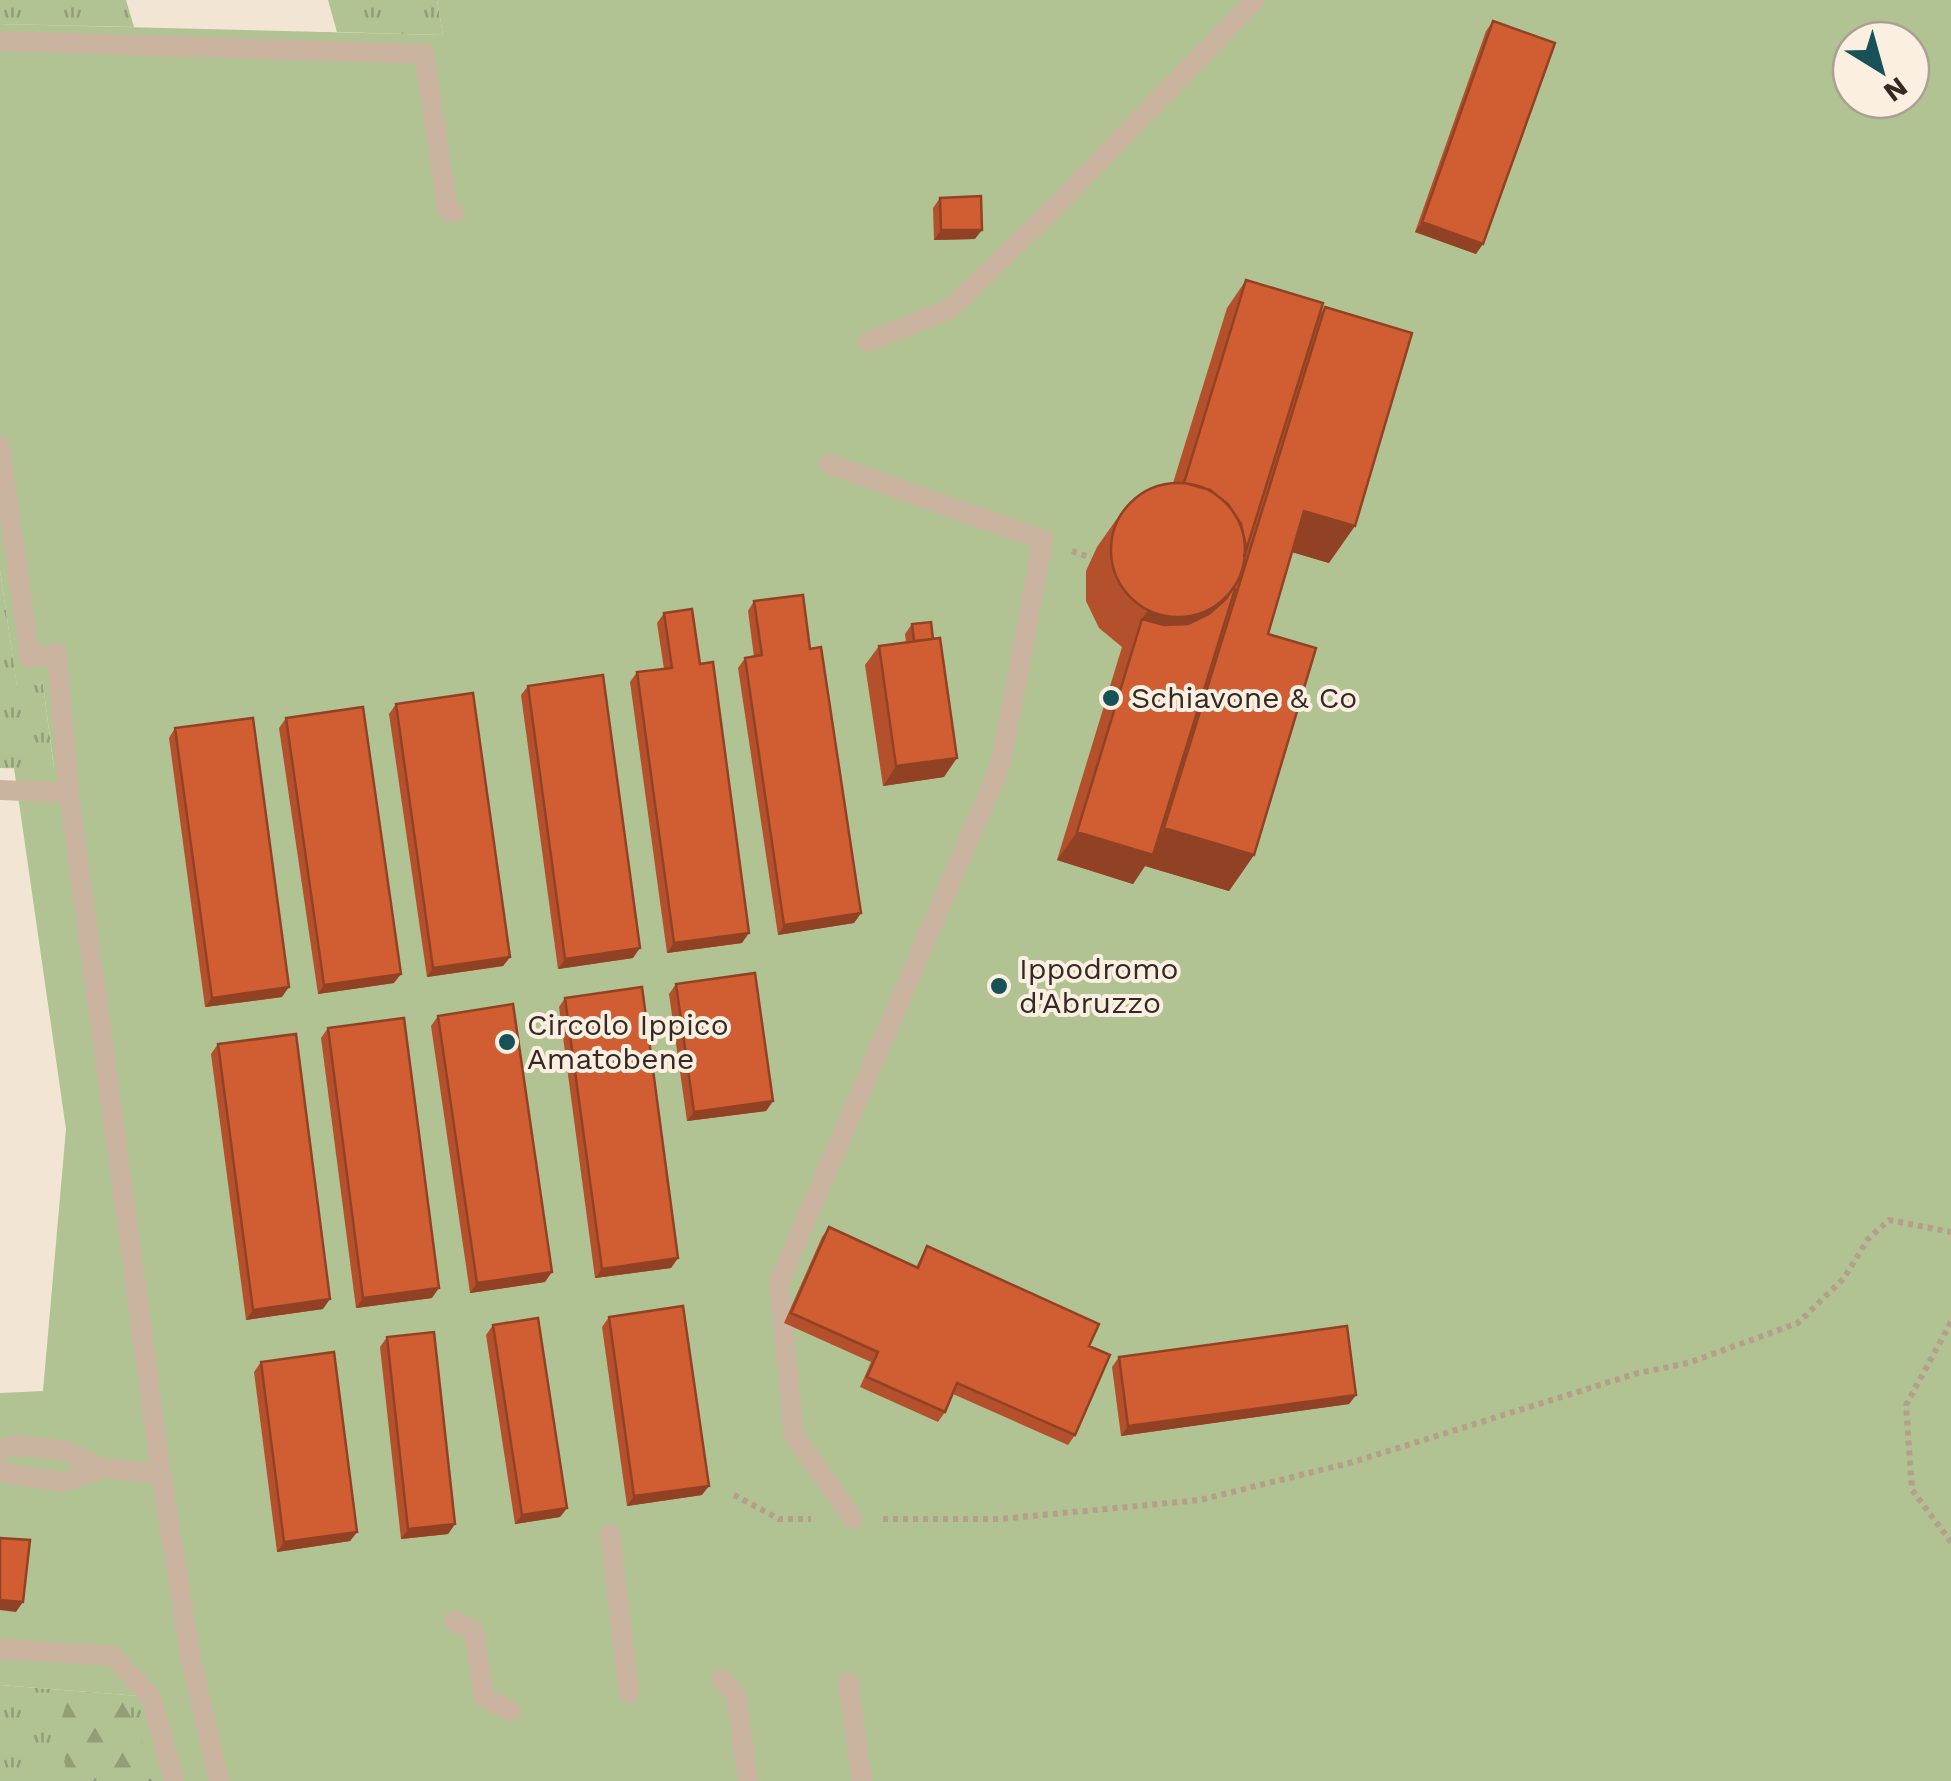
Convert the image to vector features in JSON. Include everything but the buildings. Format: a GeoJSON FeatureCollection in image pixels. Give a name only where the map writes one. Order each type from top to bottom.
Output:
{"type":"FeatureCollection","features":[{"type":"Feature","properties":{"kind":"lane"},"geometry":{"type":"LineString","coordinates":[[867,342],[950,309],[1056,206],[1255,0]]}},
{"type":"Feature","properties":{"kind":"lane"},"geometry":{"type":"LineString","coordinates":[[0,41],[424,54],[448,212],[456,212]]}},
{"type":"Feature","properties":{"kind":"lane"},"geometry":{"type":"LineString","coordinates":[[0,447],[30,658],[58,654],[69,793],[161,1474],[191,1660],[219,1781]]}},
{"type":"Feature","properties":{"kind":"lane"},"geometry":{"type":"LineString","coordinates":[[829,464],[1043,540],[1001,763],[778,1283],[794,1434],[854,1519]]}},
{"type":"Feature","properties":{"kind":"lane"},"geometry":{"type":"LineString","coordinates":[[0,790],[69,793]]}},
{"type":"Feature","properties":{"kind":"lane"},"geometry":{"type":"LineString","coordinates":[[0,1450],[15,1445],[66,1450],[102,1468],[161,1474]]}},
{"type":"Feature","properties":{"kind":"lane"},"geometry":{"type":"LineString","coordinates":[[0,1469],[62,1482],[102,1468]]}},
{"type":"Feature","properties":{"kind":"lane"},"geometry":{"type":"LineString","coordinates":[[610,1534],[629,1693]]}},
{"type":"Feature","properties":{"kind":"lane"},"geometry":{"type":"LineString","coordinates":[[454,1621],[474,1631],[484,1697],[511,1711]]}},
{"type":"Feature","properties":{"kind":"lane"},"geometry":{"type":"LineString","coordinates":[[0,1649],[113,1656],[152,1697],[174,1781]]}},
{"type":"Feature","properties":{"kind":"lane"},"geometry":{"type":"LineString","coordinates":[[721,1680],[736,1695],[748,1781]]}},
{"type":"Feature","properties":{"kind":"lane"},"geometry":{"type":"LineString","coordinates":[[848,1682],[862,1781]]}},
{"type":"Feature","properties":{"kind":"path"},"geometry":{"type":"LineString","coordinates":[[734,1495],[778,1519],[1000,1518],[1200,1500],[1353,1462],[1638,1373],[1688,1362],[1798,1323],[1844,1278],[1868,1240],[1889,1220],[1951,1232]]}},
{"type":"Feature","properties":{"kind":"path"},"geometry":{"type":"LineString","coordinates":[[1951,1322],[1906,1405],[1912,1490],[1951,1542]]}},
{"type":"Feature","properties":{"kind":"green space"},"geometry":{"type":"Polygon","coordinates":[[[0,0],[126,0],[134,27],[0,24],[0,0]]]}},
{"type":"Feature","properties":{"kind":"green space"},"geometry":{"type":"Polygon","coordinates":[[[328,0],[437,0],[443,35],[337,32],[328,0]]]}},
{"type":"Feature","properties":{"kind":"green space","name":"Ippodromo d'Abruzzo"},"geometry":{"type":"Polygon","coordinates":[[[437,0],[1951,0],[1951,1781],[174,1781],[151,1697],[0,1685],[0,1393],[43,1391],[66,1129],[14,768],[54,768],[43,684],[17,687],[0,570],[0,24],[443,35],[437,0]]]}},
{"type":"Feature","properties":{"kind":"green space"},"geometry":{"type":"Polygon","coordinates":[[[0,570],[17,686],[43,684],[54,769],[0,768],[0,570]]]}},
{"type":"Feature","properties":{"kind":"green space"},"geometry":{"type":"Polygon","coordinates":[[[0,1685],[151,1697],[174,1781],[0,1781],[0,1685]]]}},
{"type":"Feature","properties":{"kind":"green space"},"geometry":{"type":"Polygon","coordinates":[[[71,1691],[121,1695],[154,1781],[67,1781],[61,1720],[71,1691]]]}},
{"type":"Feature","properties":{"kind":"place","name":"Schiavone & Co"},"geometry":{"type":"Point","coordinates":[1111,698]}},
{"type":"Feature","properties":{"kind":"place","name":"Ippodromo d'Abruzzo"},"geometry":{"type":"Point","coordinates":[999,986]}},
{"type":"Feature","properties":{"kind":"place","name":"Circolo Ippico Amatobene"},"geometry":{"type":"Point","coordinates":[507,1042]}}]}
